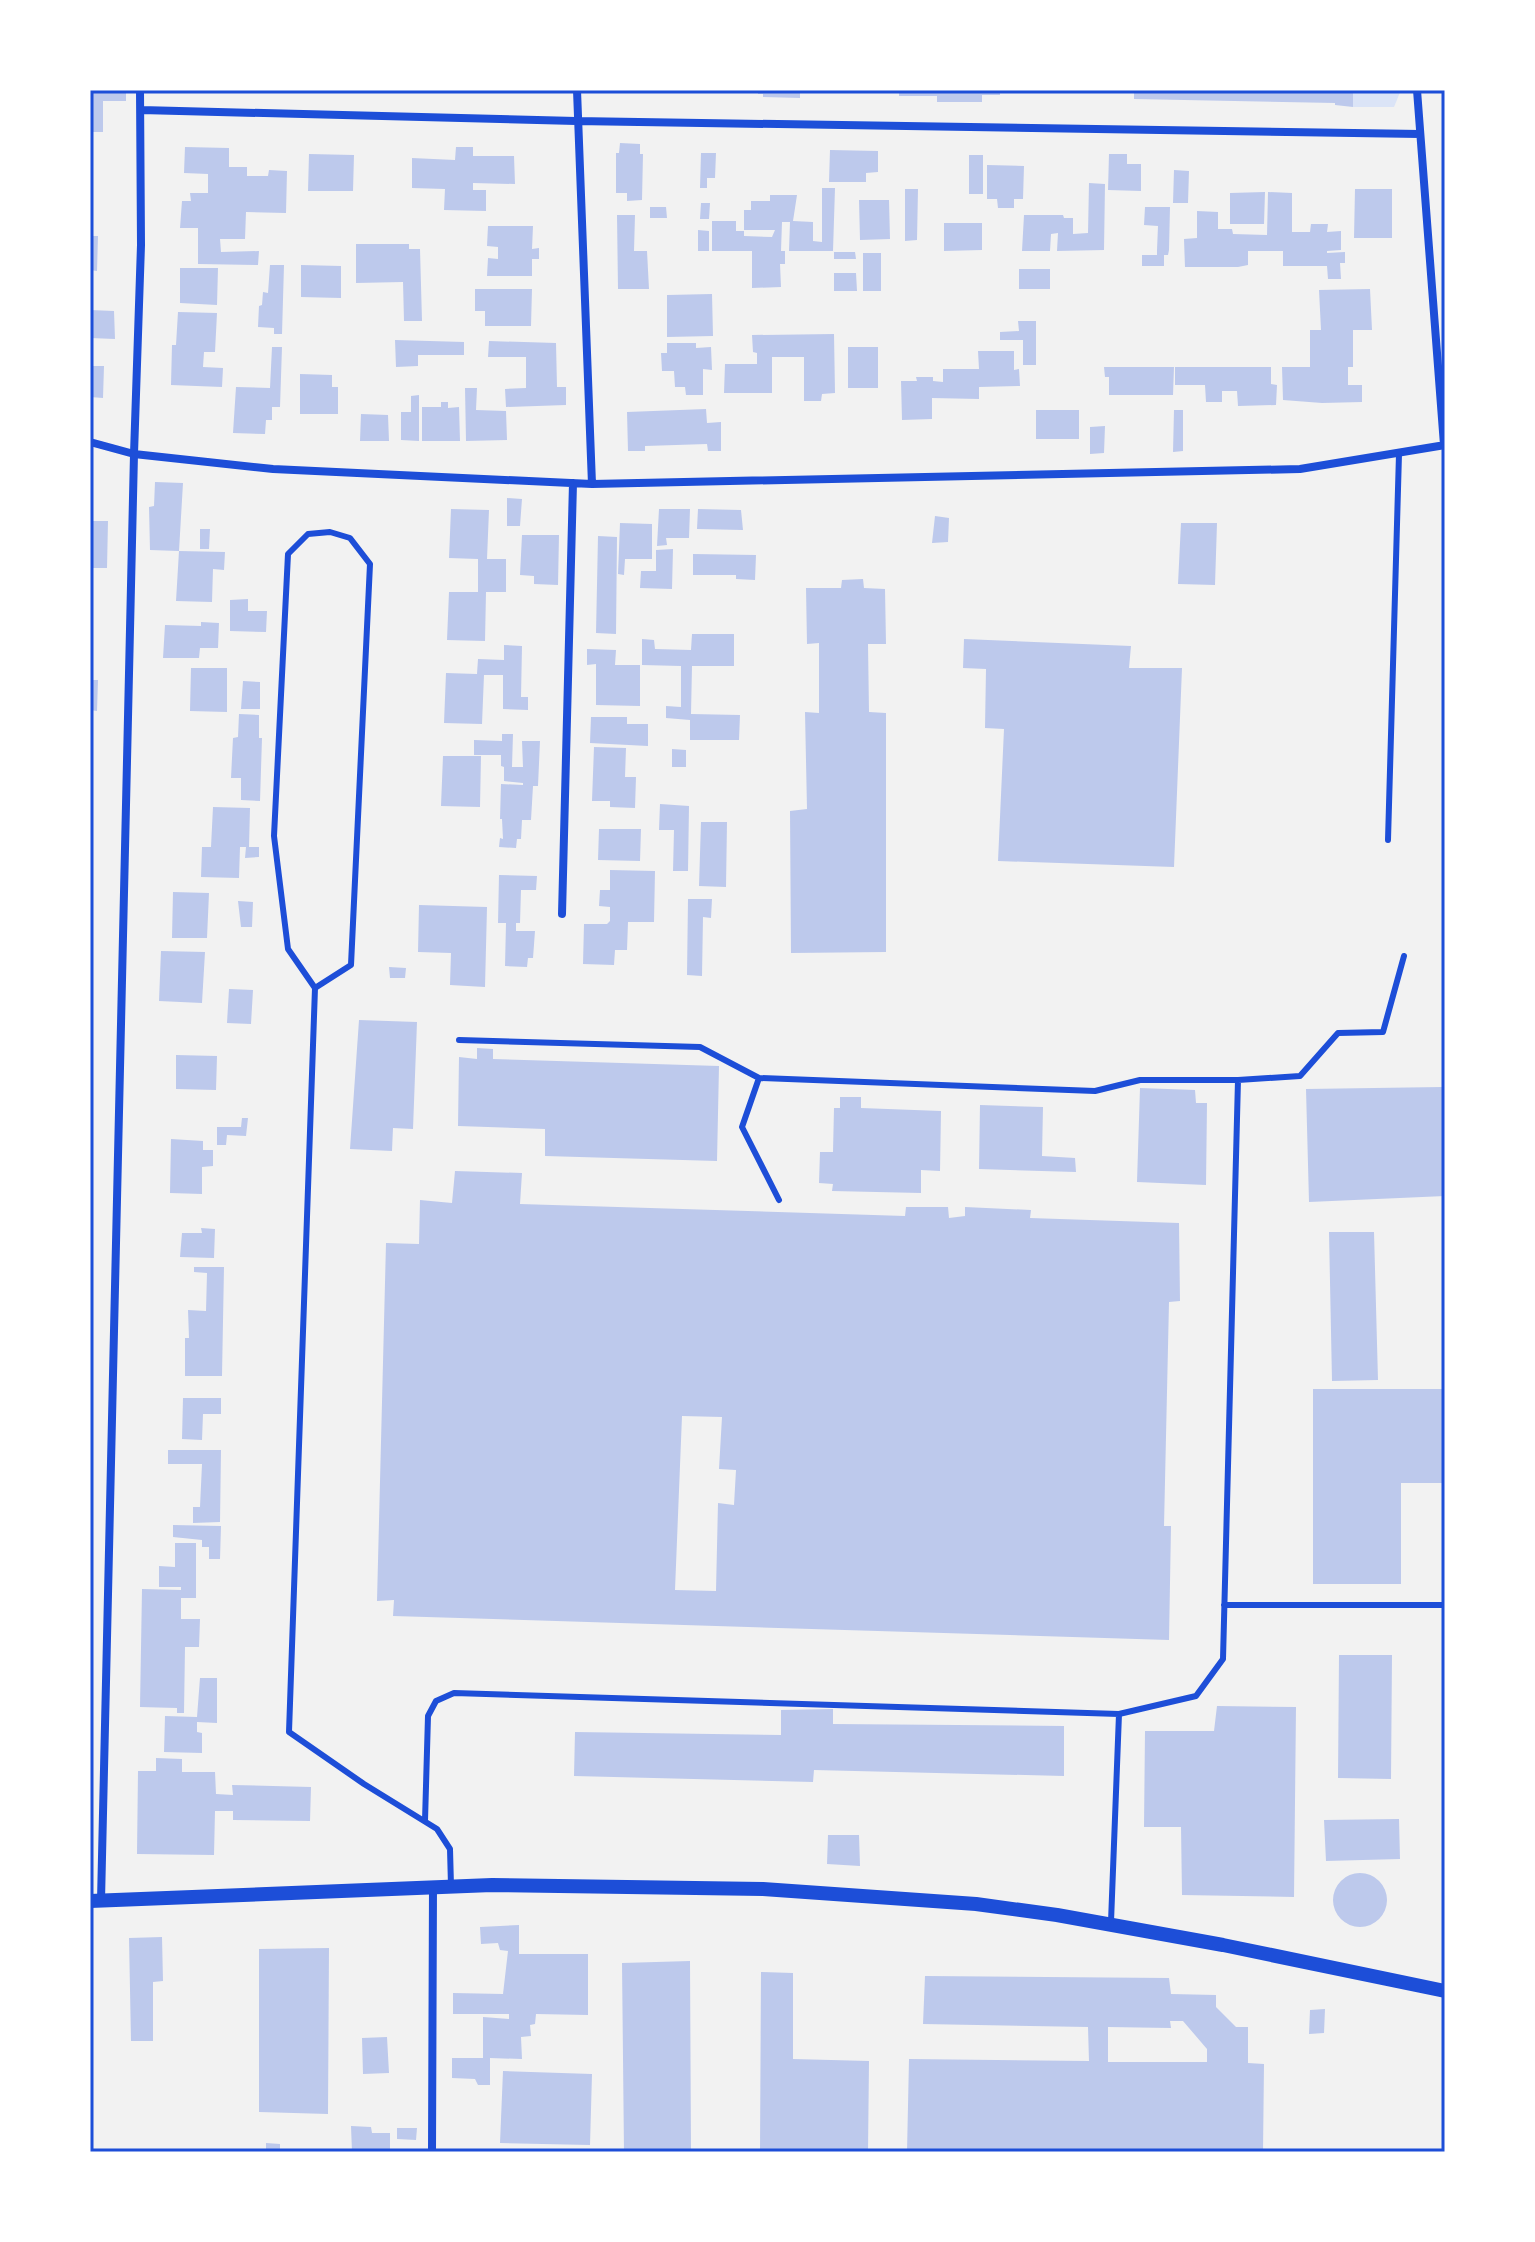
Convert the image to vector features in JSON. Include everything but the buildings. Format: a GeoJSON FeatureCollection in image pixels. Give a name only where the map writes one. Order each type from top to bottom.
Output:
{"type":"FeatureCollection","features":[{"type":"Feature","properties":{"kind":"street"},"geometry":{"type":"LineString","coordinates":[[140,90],[141,245],[95,1901],[433,1886],[763,1889],[976,1904],[1057,1915],[1223,1945],[1445,1991]]}},
{"type":"Feature","properties":{"kind":"street"},"geometry":{"type":"LineString","coordinates":[[577,90],[592,484]]}},
{"type":"Feature","properties":{"kind":"street"},"geometry":{"type":"LineString","coordinates":[[90,442],[134,454],[273,469],[592,484],[1300,469],[1444,445],[1417,90]]}},
{"type":"Feature","properties":{"kind":"street"},"geometry":{"type":"LineString","coordinates":[[141,110],[576,121],[1420,134]]}},
{"type":"Feature","properties":{"kind":"street"},"geometry":{"type":"LineString","coordinates":[[562,914],[573,483]]}},
{"type":"Feature","properties":{"kind":"street"},"geometry":{"type":"LineString","coordinates":[[432,2152],[433,1886]]}},
{"type":"Feature","properties":{"kind":"lane"},"geometry":{"type":"LineString","coordinates":[[1388,840],[1399,454]]}},
{"type":"Feature","properties":{"kind":"lane"},"geometry":{"type":"LineString","coordinates":[[315,988],[351,965],[370,564],[350,538],[330,532],[308,534],[288,554],[274,836],[288,949],[315,988],[289,1732],[437,1829],[450,1849],[451,1886]]}},
{"type":"Feature","properties":{"kind":"lane"},"geometry":{"type":"LineString","coordinates":[[459,1040],[700,1047],[759,1078],[1095,1091],[1140,1080],[1238,1080],[1300,1076],[1338,1033],[1383,1032],[1404,956]]}},
{"type":"Feature","properties":{"kind":"lane"},"geometry":{"type":"LineString","coordinates":[[759,1078],[742,1127],[779,1200]]}},
{"type":"Feature","properties":{"kind":"lane"},"geometry":{"type":"LineString","coordinates":[[425,1821],[428,1716],[436,1701],[454,1693],[1119,1714],[1196,1696],[1223,1659],[1238,1080]]}},
{"type":"Feature","properties":{"kind":"lane"},"geometry":{"type":"LineString","coordinates":[[1224,1605],[1445,1605]]}},
{"type":"Feature","properties":{"kind":"lane"},"geometry":{"type":"LineString","coordinates":[[1111,1926],[1119,1714]]}},
{"type":"Feature","properties":{"kind":"shaded area"},"geometry":{"type":"Polygon","coordinates":[[[1353,90],[1401,90],[1394,107],[1353,107],[1353,90]]]}}]}
